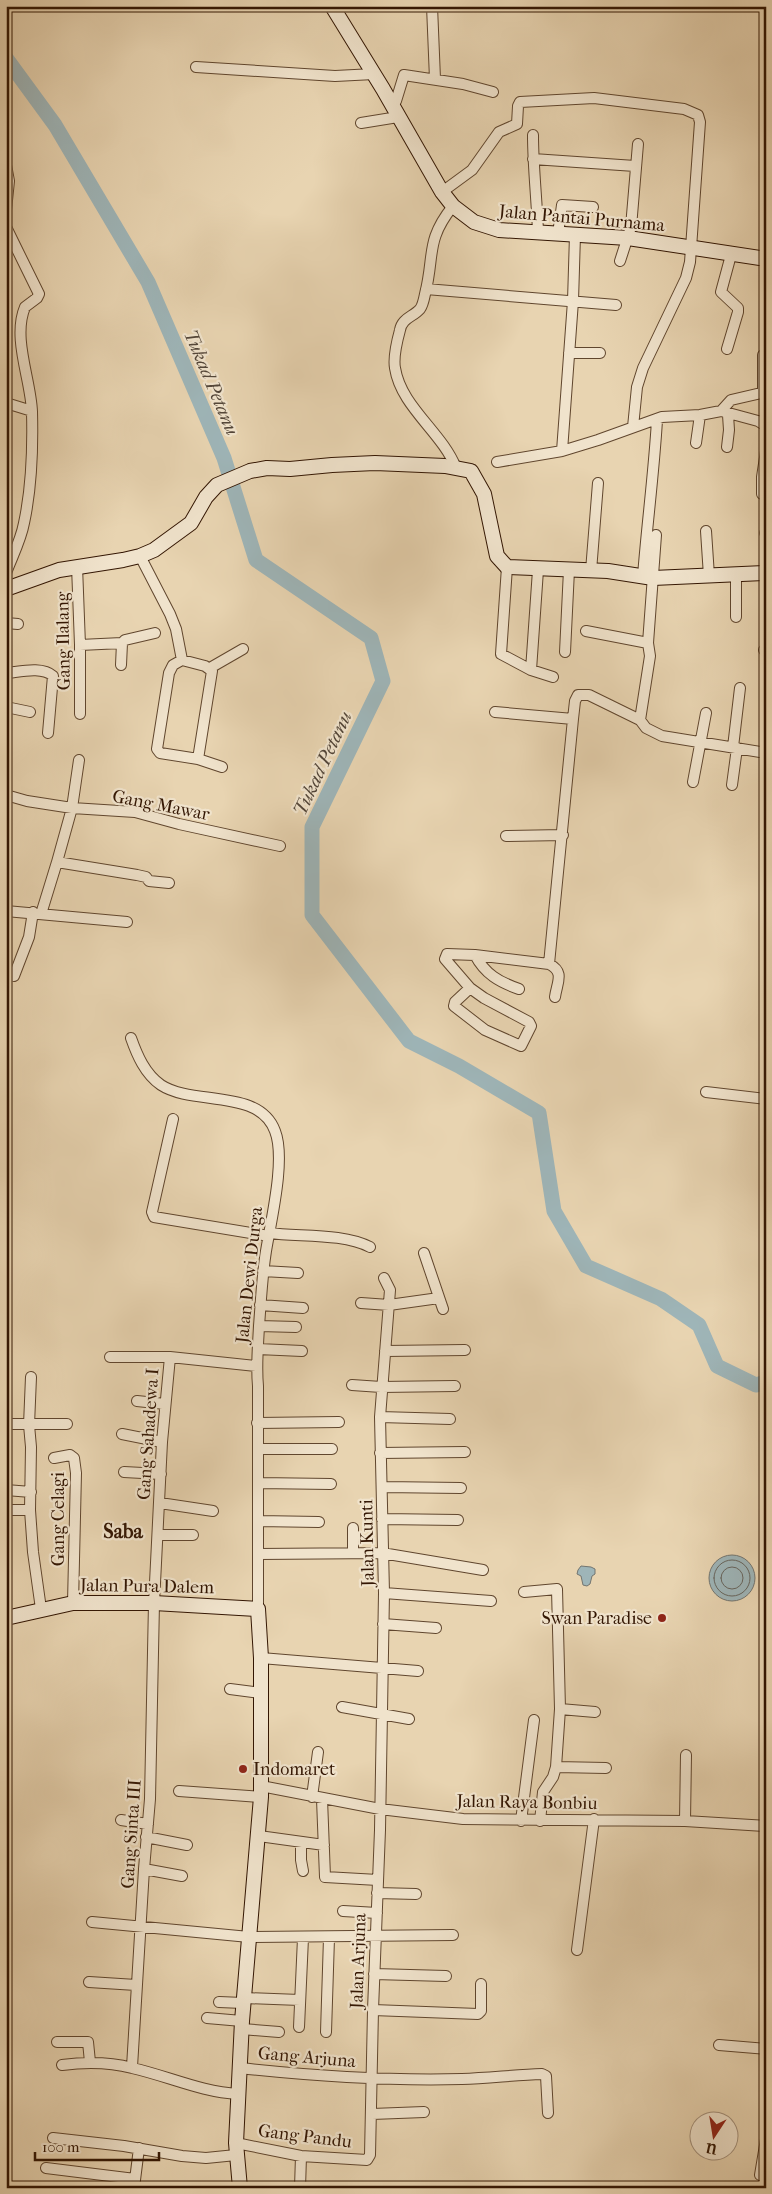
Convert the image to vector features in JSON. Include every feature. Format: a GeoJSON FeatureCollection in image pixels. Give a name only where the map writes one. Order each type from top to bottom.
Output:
{"type":"FeatureCollection","features":[{"type":"Feature","properties":{"kind":"street","name":"Jalan Pantai Purnama"},"geometry":{"type":"LineString","coordinates":[[332,6],[374,74],[442,192],[453,206],[474,222],[485,227],[513,232],[628,238],[766,260]]}},
{"type":"Feature","properties":{"kind":"street"},"geometry":{"type":"LineString","coordinates":[[432,6],[435,79]]}},
{"type":"Feature","properties":{"kind":"street"},"geometry":{"type":"LineString","coordinates":[[196,67],[335,76],[374,74]]}},
{"type":"Feature","properties":{"kind":"street"},"geometry":{"type":"LineString","coordinates":[[391,105],[396,101],[404,75],[463,84],[493,92]]}},
{"type":"Feature","properties":{"kind":"street"},"geometry":{"type":"LineString","coordinates":[[442,192],[472,170],[499,132],[517,124],[520,102],[594,98],[684,109],[696,113],[700,118],[692,248],[686,278],[643,368],[638,387],[633,427]]}},
{"type":"Feature","properties":{"kind":"street"},"geometry":{"type":"LineString","coordinates":[[361,123],[398,117]]}},
{"type":"Feature","properties":{"kind":"street"},"geometry":{"type":"LineString","coordinates":[[533,136],[538,233]]}},
{"type":"Feature","properties":{"kind":"street"},"geometry":{"type":"LineString","coordinates":[[620,261],[631,227],[638,144]]}},
{"type":"Feature","properties":{"kind":"street"},"geometry":{"type":"LineString","coordinates":[[533,159],[636,166]]}},
{"type":"Feature","properties":{"kind":"street"},"geometry":{"type":"LineString","coordinates":[[6,165],[9,181],[6,210]]}},
{"type":"Feature","properties":{"kind":"street"},"geometry":{"type":"LineString","coordinates":[[558,234],[562,205],[593,207]]}},
{"type":"Feature","properties":{"kind":"street"},"geometry":{"type":"LineString","coordinates":[[453,206],[439,225],[433,239],[426,289],[421,308],[400,327],[395,369],[403,390],[446,446],[456,468]]}},
{"type":"Feature","properties":{"kind":"street"},"geometry":{"type":"LineString","coordinates":[[6,228],[39,294],[37,298],[25,307],[21,328],[23,355],[32,411],[33,471],[24,524],[6,573]]}},
{"type":"Feature","properties":{"kind":"street"},"geometry":{"type":"LineString","coordinates":[[562,451],[573,301],[575,235]]}},
{"type":"Feature","properties":{"kind":"street"},"geometry":{"type":"LineString","coordinates":[[727,349],[738,312],[738,308],[722,294],[721,290],[730,255]]}},
{"type":"Feature","properties":{"kind":"street"},"geometry":{"type":"LineString","coordinates":[[426,289],[616,305]]}},
{"type":"Feature","properties":{"kind":"street"},"geometry":{"type":"LineString","coordinates":[[569,353],[600,353]]}},
{"type":"Feature","properties":{"kind":"street"},"geometry":{"type":"LineString","coordinates":[[727,446],[729,430],[724,413],[731,400],[764,393],[763,355]]}},
{"type":"Feature","properties":{"kind":"street"},"geometry":{"type":"LineString","coordinates":[[6,403],[32,411]]}},
{"type":"Feature","properties":{"kind":"street"},"geometry":{"type":"LineString","coordinates":[[497,462],[562,451],[671,415],[724,413],[758,421],[766,426]]}},
{"type":"Feature","properties":{"kind":"street"},"geometry":{"type":"LineString","coordinates":[[696,443],[700,415]]}},
{"type":"Feature","properties":{"kind":"street"},"geometry":{"type":"LineString","coordinates":[[640,720],[650,656],[648,643],[647,521],[654,470],[657,420]]}},
{"type":"Feature","properties":{"kind":"street"},"geometry":{"type":"LineString","coordinates":[[762,494],[762,477],[766,451]]}},
{"type":"Feature","properties":{"kind":"street"},"geometry":{"type":"LineString","coordinates":[[6,589],[59,570],[140,556],[165,543],[191,523],[206,497],[217,486],[250,471],[267,468],[290,469],[375,463],[456,468],[471,471],[484,494],[497,556],[507,568],[500,651],[502,656],[531,670],[553,677]]}},
{"type":"Feature","properties":{"kind":"street"},"geometry":{"type":"LineString","coordinates":[[591,571],[598,483]]}},
{"type":"Feature","properties":{"kind":"street"},"geometry":{"type":"LineString","coordinates":[[706,531],[709,576]]}},
{"type":"Feature","properties":{"kind":"street"},"geometry":{"type":"LineString","coordinates":[[648,577],[656,536]]}},
{"type":"Feature","properties":{"kind":"street"},"geometry":{"type":"LineString","coordinates":[[140,556],[170,614],[176,630],[182,660]]}},
{"type":"Feature","properties":{"kind":"street","name":"Gang Ilalang"},"geometry":{"type":"LineString","coordinates":[[77,566],[80,714]]}},
{"type":"Feature","properties":{"kind":"street"},"geometry":{"type":"LineString","coordinates":[[507,568],[615,572],[648,577],[736,576],[766,573]]}},
{"type":"Feature","properties":{"kind":"street"},"geometry":{"type":"LineString","coordinates":[[531,670],[538,570]]}},
{"type":"Feature","properties":{"kind":"street"},"geometry":{"type":"LineString","coordinates":[[565,652],[568,570]]}},
{"type":"Feature","properties":{"kind":"street"},"geometry":{"type":"LineString","coordinates":[[736,576],[736,617]]}},
{"type":"Feature","properties":{"kind":"street"},"geometry":{"type":"LineString","coordinates":[[6,623],[18,624]]}},
{"type":"Feature","properties":{"kind":"street"},"geometry":{"type":"LineString","coordinates":[[586,632],[648,643]]}},
{"type":"Feature","properties":{"kind":"street"},"geometry":{"type":"LineString","coordinates":[[80,645],[122,643],[125,640],[155,633]]}},
{"type":"Feature","properties":{"kind":"street"},"geometry":{"type":"LineString","coordinates":[[122,643],[122,665]]}},
{"type":"Feature","properties":{"kind":"street"},"geometry":{"type":"LineString","coordinates":[[222,767],[198,759],[160,753],[156,747],[169,673],[173,665],[182,660],[210,668],[243,649]]}},
{"type":"Feature","properties":{"kind":"street"},"geometry":{"type":"LineString","coordinates":[[198,759],[212,678],[210,668]]}},
{"type":"Feature","properties":{"kind":"street"},"geometry":{"type":"LineString","coordinates":[[6,673],[18,670],[49,673],[53,676],[48,733]]}},
{"type":"Feature","properties":{"kind":"street"},"geometry":{"type":"LineString","coordinates":[[732,784],[740,688]]}},
{"type":"Feature","properties":{"kind":"street"},"geometry":{"type":"LineString","coordinates":[[549,964],[573,720],[577,697],[584,694],[640,720],[646,728],[662,736],[766,754]]}},
{"type":"Feature","properties":{"kind":"street"},"geometry":{"type":"LineString","coordinates":[[6,708],[30,712]]}},
{"type":"Feature","properties":{"kind":"street"},"geometry":{"type":"LineString","coordinates":[[495,712],[573,720]]}},
{"type":"Feature","properties":{"kind":"street"},"geometry":{"type":"LineString","coordinates":[[693,782],[706,713]]}},
{"type":"Feature","properties":{"kind":"street"},"geometry":{"type":"LineString","coordinates":[[14,976],[57,862],[72,808],[79,760]]}},
{"type":"Feature","properties":{"kind":"street","name":"Gang Mawar"},"geometry":{"type":"LineString","coordinates":[[6,795],[27,801],[72,808],[135,812],[187,826],[280,846]]}},
{"type":"Feature","properties":{"kind":"street"},"geometry":{"type":"LineString","coordinates":[[506,836],[562,835]]}},
{"type":"Feature","properties":{"kind":"street"},"geometry":{"type":"LineString","coordinates":[[57,862],[137,875],[148,880],[169,883]]}},
{"type":"Feature","properties":{"kind":"street"},"geometry":{"type":"LineString","coordinates":[[6,911],[127,922]]}},
{"type":"Feature","properties":{"kind":"street"},"geometry":{"type":"LineString","coordinates":[[470,988],[455,1002],[454,1006],[485,1030],[517,1046],[523,1044],[531,1026],[529,1022],[484,998],[470,988],[445,958],[447,954],[474,955],[549,964],[557,968],[559,972],[555,997]]}},
{"type":"Feature","properties":{"kind":"street"},"geometry":{"type":"LineString","coordinates":[[474,955],[486,972],[502,983],[519,989]]}},
{"type":"Feature","properties":{"kind":"street","name":"Jalan Dewi Durga"},"geometry":{"type":"LineString","coordinates":[[131,1038],[144,1067],[162,1085],[178,1091],[252,1107],[265,1115],[275,1131],[278,1153],[263,1271],[256,1366],[258,1386],[258,1609]]}},
{"type":"Feature","properties":{"kind":"street"},"geometry":{"type":"LineString","coordinates":[[706,1092],[766,1099]]}},
{"type":"Feature","properties":{"kind":"street"},"geometry":{"type":"LineString","coordinates":[[173,1119],[152,1212],[154,1217],[269,1235],[336,1238],[356,1241],[370,1247]]}},
{"type":"Feature","properties":{"kind":"street"},"geometry":{"type":"LineString","coordinates":[[424,1253],[443,1309]]}},
{"type":"Feature","properties":{"kind":"street"},"geometry":{"type":"LineString","coordinates":[[263,1271],[298,1273]]}},
{"type":"Feature","properties":{"kind":"street","name":"Jalan Kunti"},"geometry":{"type":"LineString","coordinates":[[380,1809],[384,1593],[380,1417],[390,1290],[384,1278]]}},
{"type":"Feature","properties":{"kind":"street"},"geometry":{"type":"LineString","coordinates":[[361,1303],[389,1305],[439,1298]]}},
{"type":"Feature","properties":{"kind":"street"},"geometry":{"type":"LineString","coordinates":[[260,1305],[303,1308]]}},
{"type":"Feature","properties":{"kind":"street"},"geometry":{"type":"LineString","coordinates":[[259,1326],[296,1327]]}},
{"type":"Feature","properties":{"kind":"street"},"geometry":{"type":"LineString","coordinates":[[258,1349],[302,1351]]}},
{"type":"Feature","properties":{"kind":"street"},"geometry":{"type":"LineString","coordinates":[[385,1351],[465,1350]]}},
{"type":"Feature","properties":{"kind":"street"},"geometry":{"type":"LineString","coordinates":[[110,1357],[170,1357],[256,1366]]}},
{"type":"Feature","properties":{"kind":"street","name":"Gang Sahadewa I"},"geometry":{"type":"LineString","coordinates":[[154,1602],[162,1442],[170,1357]]}},
{"type":"Feature","properties":{"kind":"street"},"geometry":{"type":"LineString","coordinates":[[31,1377],[29,1425],[30,1510],[33,1552],[41,1609]]}},
{"type":"Feature","properties":{"kind":"street"},"geometry":{"type":"LineString","coordinates":[[352,1385],[381,1387],[454,1386]]}},
{"type":"Feature","properties":{"kind":"street"},"geometry":{"type":"LineString","coordinates":[[137,1401],[165,1404]]}},
{"type":"Feature","properties":{"kind":"street"},"geometry":{"type":"LineString","coordinates":[[380,1417],[450,1419]]}},
{"type":"Feature","properties":{"kind":"street"},"geometry":{"type":"LineString","coordinates":[[257,1423],[339,1422]]}},
{"type":"Feature","properties":{"kind":"street"},"geometry":{"type":"LineString","coordinates":[[6,1424],[67,1424]]}},
{"type":"Feature","properties":{"kind":"street"},"geometry":{"type":"LineString","coordinates":[[122,1434],[162,1442]]}},
{"type":"Feature","properties":{"kind":"street"},"geometry":{"type":"LineString","coordinates":[[258,1449],[332,1449]]}},
{"type":"Feature","properties":{"kind":"street"},"geometry":{"type":"LineString","coordinates":[[380,1453],[465,1452]]}},
{"type":"Feature","properties":{"kind":"street","name":"Gang Celagi"},"geometry":{"type":"LineString","coordinates":[[54,1458],[72,1456],[75,1466],[73,1603]]}},
{"type":"Feature","properties":{"kind":"street"},"geometry":{"type":"LineString","coordinates":[[124,1472],[161,1474]]}},
{"type":"Feature","properties":{"kind":"street"},"geometry":{"type":"LineString","coordinates":[[258,1483],[331,1484]]}},
{"type":"Feature","properties":{"kind":"street"},"geometry":{"type":"LineString","coordinates":[[383,1487],[461,1488]]}},
{"type":"Feature","properties":{"kind":"street"},"geometry":{"type":"LineString","coordinates":[[6,1490],[31,1492]]}},
{"type":"Feature","properties":{"kind":"street"},"geometry":{"type":"LineString","coordinates":[[160,1503],[212,1511]]}},
{"type":"Feature","properties":{"kind":"street"},"geometry":{"type":"LineString","coordinates":[[6,1510],[30,1510]]}},
{"type":"Feature","properties":{"kind":"street"},"geometry":{"type":"LineString","coordinates":[[382,1519],[458,1520]]}},
{"type":"Feature","properties":{"kind":"street"},"geometry":{"type":"LineString","coordinates":[[258,1521],[319,1522]]}},
{"type":"Feature","properties":{"kind":"street"},"geometry":{"type":"LineString","coordinates":[[353,1528],[353,1553]]}},
{"type":"Feature","properties":{"kind":"street"},"geometry":{"type":"LineString","coordinates":[[158,1535],[193,1535]]}},
{"type":"Feature","properties":{"kind":"street"},"geometry":{"type":"LineString","coordinates":[[259,1554],[382,1553],[483,1570]]}},
{"type":"Feature","properties":{"kind":"street"},"geometry":{"type":"LineString","coordinates":[[524,1592],[557,1589],[560,1709],[556,1767],[553,1777],[543,1792],[540,1821]]}},
{"type":"Feature","properties":{"kind":"street"},"geometry":{"type":"LineString","coordinates":[[384,1593],[491,1601]]}},
{"type":"Feature","properties":{"kind":"street","name":"Jalan Pura Dalem"},"geometry":{"type":"LineString","coordinates":[[6,1618],[73,1603],[154,1602],[258,1609]]}},
{"type":"Feature","properties":{"kind":"street","name":"Gang Sinta III"},"geometry":{"type":"LineString","coordinates":[[132,2067],[136,1985],[151,1784],[154,1602]]}},
{"type":"Feature","properties":{"kind":"street"},"geometry":{"type":"LineString","coordinates":[[240,2188],[236,2149],[238,2094],[243,2001],[254,1870],[259,1836],[261,1792],[261,1658],[258,1609]]}},
{"type":"Feature","properties":{"kind":"street"},"geometry":{"type":"LineString","coordinates":[[383,1624],[436,1628]]}},
{"type":"Feature","properties":{"kind":"street"},"geometry":{"type":"LineString","coordinates":[[261,1658],[418,1671]]}},
{"type":"Feature","properties":{"kind":"street"},"geometry":{"type":"LineString","coordinates":[[230,1689],[261,1694]]}},
{"type":"Feature","properties":{"kind":"street"},"geometry":{"type":"LineString","coordinates":[[342,1707],[409,1719]]}},
{"type":"Feature","properties":{"kind":"street"},"geometry":{"type":"LineString","coordinates":[[560,1709],[595,1712]]}},
{"type":"Feature","properties":{"kind":"street"},"geometry":{"type":"LineString","coordinates":[[521,1821],[534,1720]]}},
{"type":"Feature","properties":{"kind":"street"},"geometry":{"type":"LineString","coordinates":[[318,1752],[317,1798],[324,1846],[324,1874],[326,1878],[378,1880]]}},
{"type":"Feature","properties":{"kind":"street"},"geometry":{"type":"LineString","coordinates":[[686,1755],[686,1821]]}},
{"type":"Feature","properties":{"kind":"street"},"geometry":{"type":"LineString","coordinates":[[556,1767],[606,1768]]}},
{"type":"Feature","properties":{"kind":"street","name":"Jalan Raya Bonbiu"},"geometry":{"type":"LineString","coordinates":[[179,1791],[261,1792],[463,1819],[686,1821],[766,1826]]}},
{"type":"Feature","properties":{"kind":"street","name":"Jalan Arjuna"},"geometry":{"type":"LineString","coordinates":[[369,2159],[372,2114],[371,2079],[380,1809]]}},
{"type":"Feature","properties":{"kind":"street"},"geometry":{"type":"LineString","coordinates":[[577,1950],[594,1819]]}},
{"type":"Feature","properties":{"kind":"street"},"geometry":{"type":"LineString","coordinates":[[122,1820],[148,1824]]}},
{"type":"Feature","properties":{"kind":"street"},"geometry":{"type":"LineString","coordinates":[[259,1836],[324,1846]]}},
{"type":"Feature","properties":{"kind":"street"},"geometry":{"type":"LineString","coordinates":[[146,1837],[187,1845]]}},
{"type":"Feature","properties":{"kind":"street"},"geometry":{"type":"LineString","coordinates":[[301,1842],[301,1860],[304,1871]]}},
{"type":"Feature","properties":{"kind":"street"},"geometry":{"type":"LineString","coordinates":[[144,1869],[182,1876]]}},
{"type":"Feature","properties":{"kind":"street"},"geometry":{"type":"LineString","coordinates":[[377,1893],[416,1894]]}},
{"type":"Feature","properties":{"kind":"street"},"geometry":{"type":"LineString","coordinates":[[343,1911],[377,1913]]}},
{"type":"Feature","properties":{"kind":"street"},"geometry":{"type":"LineString","coordinates":[[92,1922],[249,1937],[329,1938],[453,1935]]}},
{"type":"Feature","properties":{"kind":"street"},"geometry":{"type":"LineString","coordinates":[[299,2026],[303,1938]]}},
{"type":"Feature","properties":{"kind":"street"},"geometry":{"type":"LineString","coordinates":[[326,2032],[329,1938]]}},
{"type":"Feature","properties":{"kind":"street"},"geometry":{"type":"LineString","coordinates":[[374,1974],[446,1976]]}},
{"type":"Feature","properties":{"kind":"street"},"geometry":{"type":"LineString","coordinates":[[89,1982],[136,1985]]}},
{"type":"Feature","properties":{"kind":"street"},"geometry":{"type":"LineString","coordinates":[[373,2010],[478,2014],[481,2010],[481,1984]]}},
{"type":"Feature","properties":{"kind":"street"},"geometry":{"type":"LineString","coordinates":[[219,2002],[300,2000]]}},
{"type":"Feature","properties":{"kind":"street"},"geometry":{"type":"LineString","coordinates":[[207,2018],[279,2032]]}},
{"type":"Feature","properties":{"kind":"street"},"geometry":{"type":"LineString","coordinates":[[57,2042],[86,2042],[89,2044],[90,2062]]}},
{"type":"Feature","properties":{"kind":"street"},"geometry":{"type":"LineString","coordinates":[[719,2045],[766,2049]]}},
{"type":"Feature","properties":{"kind":"street"},"geometry":{"type":"LineString","coordinates":[[62,2065],[90,2062],[132,2067],[204,2089],[238,2094]]}},
{"type":"Feature","properties":{"kind":"street","name":"Gang Arjuna"},"geometry":{"type":"LineString","coordinates":[[240,2068],[305,2075],[371,2079],[462,2079],[542,2074],[546,2076],[548,2113]]}},
{"type":"Feature","properties":{"kind":"street"},"geometry":{"type":"LineString","coordinates":[[372,2114],[424,2112]]}},
{"type":"Feature","properties":{"kind":"street","name":"Gang Pandu"},"geometry":{"type":"LineString","coordinates":[[53,2138],[206,2158],[236,2149],[301,2156],[369,2159]]}},
{"type":"Feature","properties":{"kind":"street"},"geometry":{"type":"LineString","coordinates":[[760,2175],[766,2139]]}},
{"type":"Feature","properties":{"kind":"street"},"geometry":{"type":"LineString","coordinates":[[46,2168],[135,2183],[139,2148]]}},
{"type":"Feature","properties":{"kind":"street"},"geometry":{"type":"LineString","coordinates":[[300,2188],[301,2156]]}},
{"type":"Feature","properties":{"kind":"water"},"geometry":{"type":"Polygon","coordinates":[[[732,1555],[745,1559],[751,1565],[755,1578],[751,1591],[745,1597],[732,1601],[719,1597],[713,1591],[709,1578],[713,1565],[719,1559],[732,1555]]]}},
{"type":"Feature","properties":{"kind":"water"},"geometry":{"type":"Polygon","coordinates":[[[581,1566],[595,1569],[595,1574],[587,1586],[583,1585],[581,1576],[577,1574],[581,1566]]]}},
{"type":"Feature","properties":{"kind":"waterway","name":"Tukad Petanu"},"geometry":{"type":"LineString","coordinates":[[6,58],[55,125],[148,282],[224,458],[256,560],[371,638],[383,681],[312,827],[312,915],[409,1041],[459,1066],[539,1113],[554,1211],[586,1266],[661,1299],[699,1325],[717,1366],[756,1385],[766,1382]]}},
{"type":"Feature","properties":{"kind":"place","name":"Swan Paradise"},"geometry":{"type":"Point","coordinates":[662,1618]}},
{"type":"Feature","properties":{"kind":"place","name":"Indomaret"},"geometry":{"type":"Point","coordinates":[243,1769]}},
{"type":"Feature","properties":{"kind":"district","name":"Saba"},"geometry":{"type":"Point","coordinates":[123,1531]}}]}
